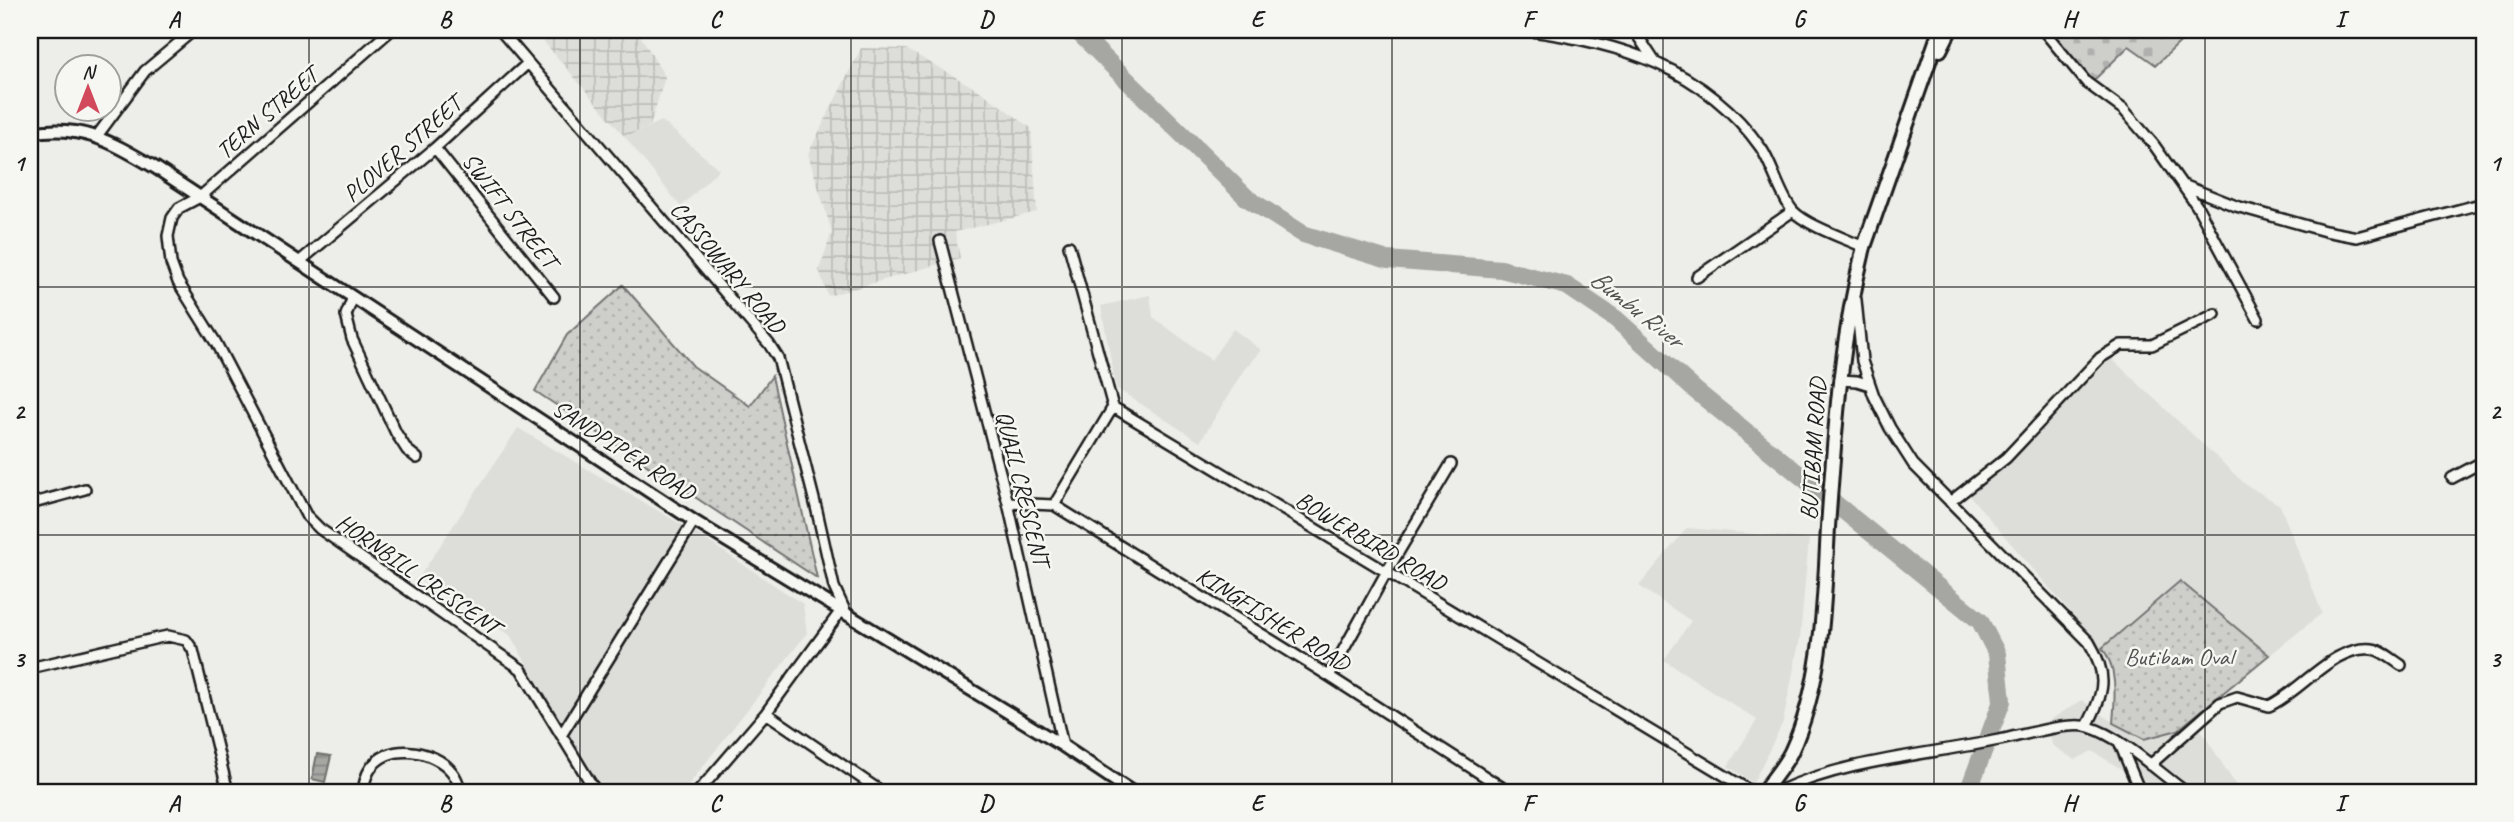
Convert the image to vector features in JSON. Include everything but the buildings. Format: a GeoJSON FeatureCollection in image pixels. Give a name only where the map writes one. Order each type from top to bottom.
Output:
{"type":"FeatureCollection","features":[{"type":"Feature","properties":{"kind":"main road","name":"BUTIBAM ROAD"},"geometry":{"type":"LineString","coordinates":[[1764,792],[1790,754],[1807,706],[1819,650],[1836,404],[1855,284],[1864,247],[1940,30]]}},
{"type":"Feature","properties":{"kind":"main road","name":"BUTIBAM ROAD"},"geometry":{"type":"LineString","coordinates":[[1914,108],[1950,30]]}},
{"type":"Feature","properties":{"kind":"street"},"geometry":{"type":"LineString","coordinates":[[30,133],[66,131],[97,136],[145,71],[194,30]]}},
{"type":"Feature","properties":{"kind":"street","name":"TERN STREET"},"geometry":{"type":"LineString","coordinates":[[200,197],[391,30]]}},
{"type":"Feature","properties":{"kind":"street","name":"CASSOWARY ROAD"},"geometry":{"type":"LineString","coordinates":[[500,30],[761,334],[778,358],[834,587],[844,614]]}},
{"type":"Feature","properties":{"kind":"street"},"geometry":{"type":"LineString","coordinates":[[1524,30],[1608,45],[1674,69],[1699,85],[1737,119],[1762,149],[1793,211],[1824,230],[1864,247]]}},
{"type":"Feature","properties":{"kind":"street"},"geometry":{"type":"LineString","coordinates":[[1634,30],[1655,62]]}},
{"type":"Feature","properties":{"kind":"street"},"geometry":{"type":"LineString","coordinates":[[2043,30],[2087,83],[2136,122],[2197,206],[2258,319]]}},
{"type":"Feature","properties":{"kind":"street","name":"PLOVER STREET"},"geometry":{"type":"LineString","coordinates":[[299,262],[435,148],[528,64]]}},
{"type":"Feature","properties":{"kind":"street","name":"SANDPIPER ROAD"},"geometry":{"type":"LineString","coordinates":[[97,136],[156,168],[694,521],[1063,746],[1125,790]]}},
{"type":"Feature","properties":{"kind":"street","name":"SWIFT STREET"},"geometry":{"type":"LineString","coordinates":[[435,148],[554,297]]}},
{"type":"Feature","properties":{"kind":"street"},"geometry":{"type":"LineString","coordinates":[[2182,184],[2236,206],[2325,231],[2357,237],[2484,203]]}},
{"type":"Feature","properties":{"kind":"street","name":"HORNBILL CRESCENT"},"geometry":{"type":"LineString","coordinates":[[200,197],[179,208],[172,218],[168,236],[171,263],[178,282],[216,343],[306,515],[320,529],[521,668],[596,792]]}},
{"type":"Feature","properties":{"kind":"street"},"geometry":{"type":"LineString","coordinates":[[1697,277],[1793,211]]}},
{"type":"Feature","properties":{"kind":"street","name":"QUAIL CRESCENT"},"geometry":{"type":"LineString","coordinates":[[940,241],[1008,503],[1063,746]]}},
{"type":"Feature","properties":{"kind":"street"},"geometry":{"type":"LineString","coordinates":[[1054,505],[1113,407],[1069,246]]}},
{"type":"Feature","properties":{"kind":"street"},"geometry":{"type":"LineString","coordinates":[[1855,284],[1862,361],[1870,386],[1890,428],[1913,464],[2089,642],[2098,656],[2102,676],[2101,700],[2087,726]]}},
{"type":"Feature","properties":{"kind":"street"},"geometry":{"type":"LineString","coordinates":[[353,297],[346,315],[352,339],[396,433],[407,450],[418,458]]}},
{"type":"Feature","properties":{"kind":"street"},"geometry":{"type":"LineString","coordinates":[[1950,502],[2007,457],[2100,358],[2121,345],[2152,345],[2215,314]]}},
{"type":"Feature","properties":{"kind":"street"},"geometry":{"type":"LineString","coordinates":[[1839,380],[1857,380],[1870,386]]}},
{"type":"Feature","properties":{"kind":"street","name":"BOWERBIRD ROAD"},"geometry":{"type":"LineString","coordinates":[[1113,407],[1752,792]]}},
{"type":"Feature","properties":{"kind":"street"},"geometry":{"type":"LineString","coordinates":[[2452,478],[2484,461]]}},
{"type":"Feature","properties":{"kind":"street"},"geometry":{"type":"LineString","coordinates":[[1329,676],[1386,572],[1451,464]]}},
{"type":"Feature","properties":{"kind":"street"},"geometry":{"type":"LineString","coordinates":[[30,504],[85,489]]}},
{"type":"Feature","properties":{"kind":"street","name":"KINGFISHER ROAD"},"geometry":{"type":"LineString","coordinates":[[1008,503],[1054,505],[1509,792]]}},
{"type":"Feature","properties":{"kind":"street"},"geometry":{"type":"LineString","coordinates":[[562,734],[694,521]]}},
{"type":"Feature","properties":{"kind":"street"},"geometry":{"type":"LineString","coordinates":[[698,792],[766,713],[844,614]]}},
{"type":"Feature","properties":{"kind":"street"},"geometry":{"type":"LineString","coordinates":[[30,668],[168,636],[186,640],[193,650],[228,792]]}},
{"type":"Feature","properties":{"kind":"street"},"geometry":{"type":"LineString","coordinates":[[2150,765],[2220,703],[2237,697],[2269,706],[2281,701],[2325,665],[2356,651],[2375,649],[2401,665]]}},
{"type":"Feature","properties":{"kind":"street"},"geometry":{"type":"LineString","coordinates":[[766,713],[882,792]]}},
{"type":"Feature","properties":{"kind":"street"},"geometry":{"type":"LineString","coordinates":[[1777,792],[1800,782],[1846,769],[2052,729],[2087,726],[2120,743],[2186,792]]}},
{"type":"Feature","properties":{"kind":"street"},"geometry":{"type":"LineString","coordinates":[[2120,743],[2140,792]]}},
{"type":"Feature","properties":{"kind":"street"},"geometry":{"type":"LineString","coordinates":[[363,792],[368,772],[373,765],[385,756],[407,752],[428,756],[447,766],[457,779],[461,792]]}},
{"type":"Feature","properties":{"kind":"shaded area"},"geometry":{"type":"Polygon","coordinates":[[[534,30],[637,30],[665,77],[650,126],[625,137],[534,30]]]}},
{"type":"Feature","properties":{"kind":"shaded area"},"geometry":{"type":"Polygon","coordinates":[[[861,48],[906,49],[980,91],[1031,128],[1037,212],[955,232],[960,258],[828,296],[819,270],[832,232],[808,154],[861,48]]]}},
{"type":"Feature","properties":{"kind":"shaded area"},"geometry":{"type":"Polygon","coordinates":[[[662,121],[719,169],[681,207],[625,137],[662,121]]]}},
{"type":"Feature","properties":{"kind":"shaded area"},"geometry":{"type":"Polygon","coordinates":[[[1150,295],[1153,317],[1211,360],[1233,329],[1261,350],[1243,371],[1200,442],[1116,388],[1101,306],[1150,295]]]}},
{"type":"Feature","properties":{"kind":"shaded area"},"geometry":{"type":"Polygon","coordinates":[[[2111,358],[2245,484],[2280,505],[2322,613],[2193,717],[2240,792],[2159,792],[2092,751],[2075,760],[2052,745],[2048,721],[2082,700],[2113,722],[2115,699],[2110,658],[1969,495],[2111,358]]]}},
{"type":"Feature","properties":{"kind":"shaded area"},"geometry":{"type":"Polygon","coordinates":[[[518,428],[694,532],[803,604],[807,633],[683,792],[606,792],[599,788],[510,635],[418,579],[518,428]]]}},
{"type":"Feature","properties":{"kind":"shaded area"},"geometry":{"type":"Polygon","coordinates":[[[1687,528],[1809,539],[1800,638],[1783,722],[1753,783],[1728,766],[1757,720],[1664,660],[1691,621],[1639,586],[1687,528]]]}},
{"type":"Feature","properties":{"kind":"shaded area"},"geometry":{"type":"Polygon","coordinates":[[[317,754],[331,756],[325,782],[312,779],[317,754]]]}},
{"type":"Feature","properties":{"kind":"shaded area"},"geometry":{"type":"Polygon","coordinates":[[[1934,782],[1936,792],[1861,792],[1934,782]]]}},
{"type":"Feature","properties":{"kind":"green space"},"geometry":{"type":"Polygon","coordinates":[[[2047,30],[2193,30],[2156,65],[2129,46],[2092,82],[2047,30]]]}},
{"type":"Feature","properties":{"kind":"green space"},"geometry":{"type":"Polygon","coordinates":[[[623,285],[693,366],[750,406],[772,376],[817,578],[535,391],[567,335],[623,285]]]}},
{"type":"Feature","properties":{"kind":"green space","name":"Butibam Oval"},"geometry":{"type":"Polygon","coordinates":[[[2180,581],[2269,655],[2178,730],[2144,739],[2113,723],[2113,674],[2102,648],[2180,581]]]}},
{"type":"Feature","properties":{"kind":"waterway","name":"Bumbu River"},"geometry":{"type":"LineString","coordinates":[[1076,30],[1247,198],[1303,234],[1388,260],[1501,269],[1567,286],[1616,319],[1696,391],[1980,621],[1997,654],[2002,701],[1968,792]]}}]}
